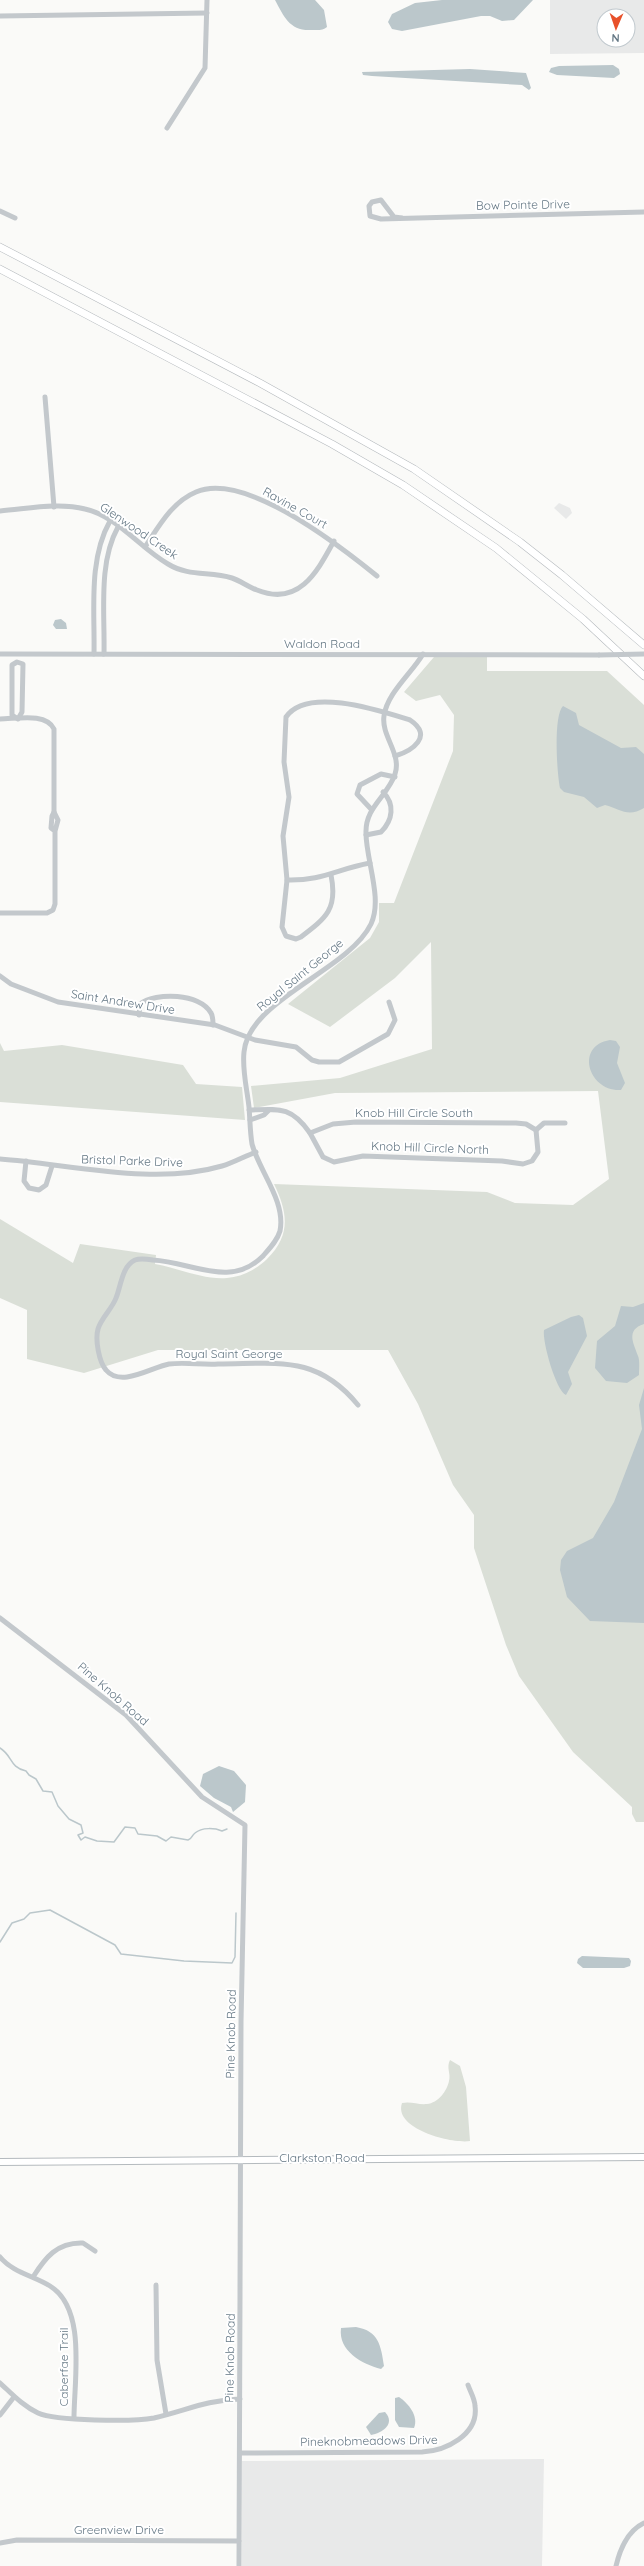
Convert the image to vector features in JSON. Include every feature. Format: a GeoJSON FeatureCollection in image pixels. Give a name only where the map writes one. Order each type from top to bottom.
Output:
{"type":"FeatureCollection","features":[{"type":"Feature","properties":{"kind":"highway"},"geometry":{"type":"LineString","coordinates":[[0,247],[260,383],[414,469],[526,546],[644,645]]}},
{"type":"Feature","properties":{"kind":"highway"},"geometry":{"type":"LineString","coordinates":[[0,269],[332,444],[403,485],[496,548],[583,619],[644,676]]}},
{"type":"Feature","properties":{"kind":"highway"},"geometry":{"type":"LineString","coordinates":[[633,667],[644,680]]}},
{"type":"Feature","properties":{"kind":"main road","name":"Clarkston Road"},"geometry":{"type":"LineString","coordinates":[[0,2162],[644,2157]]}},
{"type":"Feature","properties":{"kind":"street"},"geometry":{"type":"LineString","coordinates":[[167,128],[205,68],[207,0]]}},
{"type":"Feature","properties":{"kind":"street"},"geometry":{"type":"LineString","coordinates":[[0,16],[207,13]]}},
{"type":"Feature","properties":{"kind":"street","name":"Bow Pointe Drive"},"geometry":{"type":"LineString","coordinates":[[402,218],[394,217],[381,200],[372,202],[369,206],[370,216],[374,218],[402,218],[644,212]]}},
{"type":"Feature","properties":{"kind":"street"},"geometry":{"type":"LineString","coordinates":[[0,211],[15,218]]}},
{"type":"Feature","properties":{"kind":"street"},"geometry":{"type":"LineString","coordinates":[[45,397],[54,507]]}},
{"type":"Feature","properties":{"kind":"street","name":"Ravine Court"},"geometry":{"type":"LineString","coordinates":[[145,547],[173,507],[196,492],[214,487],[230,488],[268,503],[334,541],[377,576]]}},
{"type":"Feature","properties":{"kind":"street","name":"Glenwood Creek"},"geometry":{"type":"LineString","coordinates":[[0,511],[54,507],[85,509],[110,521],[167,564],[185,572],[231,578],[256,590],[278,594],[291,592],[315,575],[334,541]]}},
{"type":"Feature","properties":{"kind":"street"},"geometry":{"type":"LineString","coordinates":[[94,654],[96,557],[100,539],[110,521]]}},
{"type":"Feature","properties":{"kind":"street"},"geometry":{"type":"LineString","coordinates":[[104,654],[105,594],[109,542],[118,527]]}},
{"type":"Feature","properties":{"kind":"street"},"geometry":{"type":"LineString","coordinates":[[96,594],[105,594]]}},
{"type":"Feature","properties":{"kind":"street","name":"Waldon Road"},"geometry":{"type":"LineString","coordinates":[[0,654],[644,654]]}},
{"type":"Feature","properties":{"kind":"street"},"geometry":{"type":"LineString","coordinates":[[17,662],[18,654]]}},
{"type":"Feature","properties":{"kind":"street"},"geometry":{"type":"LineString","coordinates":[[371,809],[358,794],[360,785],[381,774],[394,777],[397,765],[385,729],[384,712],[423,654]]}},
{"type":"Feature","properties":{"kind":"street"},"geometry":{"type":"LineString","coordinates":[[17,662],[12,665],[12,715],[18,719]]}},
{"type":"Feature","properties":{"kind":"street"},"geometry":{"type":"LineString","coordinates":[[17,662],[22,664],[22,712],[18,719]]}},
{"type":"Feature","properties":{"kind":"street"},"geometry":{"type":"LineString","coordinates":[[331,875],[332,907],[318,924],[296,939],[286,936],[282,927],[287,880],[282,836],[289,797],[284,762],[286,716],[290,711],[305,704],[343,704],[384,712],[410,720],[415,724],[419,733],[419,742],[414,748],[395,756]]}},
{"type":"Feature","properties":{"kind":"street"},"geometry":{"type":"LineString","coordinates":[[0,719],[47,720],[54,729],[54,812],[58,820],[55,831],[55,904],[53,910],[47,913],[0,912]]}},
{"type":"Feature","properties":{"kind":"street","name":"Royal Saint George"},"geometry":{"type":"LineString","coordinates":[[358,1404],[346,1390],[326,1374],[290,1364],[171,1364],[121,1377],[109,1374],[103,1367],[97,1338],[98,1327],[116,1300],[126,1270],[132,1262],[138,1259],[158,1260],[218,1274],[229,1273],[241,1270],[257,1261],[275,1242],[280,1231],[279,1212],[252,1144],[244,1053],[248,1037],[256,1024],[268,1012],[345,952],[366,931],[374,913],[366,835],[371,809],[394,777]]}},
{"type":"Feature","properties":{"kind":"street"},"geometry":{"type":"LineString","coordinates":[[366,835],[380,832],[392,811],[390,799],[383,792]]}},
{"type":"Feature","properties":{"kind":"street"},"geometry":{"type":"LineString","coordinates":[[287,880],[312,880],[331,875],[348,867],[370,863]]}},
{"type":"Feature","properties":{"kind":"street","name":"Saint Andrew Drive"},"geometry":{"type":"LineString","coordinates":[[0,976],[11,984],[58,1002],[213,1025],[248,1037],[296,1047],[312,1060],[339,1062],[388,1034],[395,1020],[389,1002]]}},
{"type":"Feature","properties":{"kind":"street"},"geometry":{"type":"LineString","coordinates":[[139,1015],[140,1004],[146,1000],[177,996],[189,999],[207,1008],[211,1012],[213,1025]]}},
{"type":"Feature","properties":{"kind":"street"},"geometry":{"type":"LineString","coordinates":[[249,1110],[284,1110],[292,1113],[300,1119],[310,1133]]}},
{"type":"Feature","properties":{"kind":"street"},"geometry":{"type":"LineString","coordinates":[[250,1120],[264,1115],[269,1110]]}},
{"type":"Feature","properties":{"kind":"street","name":"Knob Hill Circle South"},"geometry":{"type":"LineString","coordinates":[[310,1133],[333,1124],[356,1122],[516,1123],[526,1124],[536,1130]]}},
{"type":"Feature","properties":{"kind":"street"},"geometry":{"type":"LineString","coordinates":[[536,1130],[544,1123],[565,1122]]}},
{"type":"Feature","properties":{"kind":"street","name":"Knob Hill Circle North"},"geometry":{"type":"LineString","coordinates":[[310,1133],[323,1157],[334,1162],[363,1156],[502,1161],[523,1164],[532,1161],[538,1152],[536,1130]]}},
{"type":"Feature","properties":{"kind":"street","name":"Bristol Parke Drive"},"geometry":{"type":"LineString","coordinates":[[0,1159],[101,1171],[184,1173],[223,1166],[256,1152]]}},
{"type":"Feature","properties":{"kind":"street"},"geometry":{"type":"LineString","coordinates":[[26,1161],[24,1181],[29,1188],[39,1190],[46,1185],[52,1166]]}},
{"type":"Feature","properties":{"kind":"street","name":"Pine Knob Road"},"geometry":{"type":"LineString","coordinates":[[0,1618],[126,1715],[202,1797],[245,1825],[240,2159],[239,2566]]}},
{"type":"Feature","properties":{"kind":"street"},"geometry":{"type":"LineString","coordinates":[[33,2277],[44,2260],[64,2246],[83,2243],[95,2251]]}},
{"type":"Feature","properties":{"kind":"street","name":"Caberfae Trail"},"geometry":{"type":"LineString","coordinates":[[0,2257],[13,2267],[56,2290],[66,2301],[71,2311],[75,2338],[74,2418]]}},
{"type":"Feature","properties":{"kind":"street"},"geometry":{"type":"LineString","coordinates":[[156,2285],[157,2360],[166,2414]]}},
{"type":"Feature","properties":{"kind":"street"},"geometry":{"type":"LineString","coordinates":[[0,2383],[14,2397],[38,2413],[74,2418],[137,2420],[166,2414],[210,2401],[240,2399]]}},
{"type":"Feature","properties":{"kind":"street","name":"Pineknobmeadows Drive"},"geometry":{"type":"LineString","coordinates":[[240,2453],[422,2452],[444,2449],[461,2438],[472,2423],[475,2406],[468,2385]]}},
{"type":"Feature","properties":{"kind":"street"},"geometry":{"type":"LineString","coordinates":[[0,2415],[14,2397]]}},
{"type":"Feature","properties":{"kind":"street"},"geometry":{"type":"LineString","coordinates":[[616,2566],[623,2543],[633,2531],[644,2523]]}},
{"type":"Feature","properties":{"kind":"street","name":"Greenview Drive"},"geometry":{"type":"LineString","coordinates":[[0,2543],[17,2540],[239,2541]]}},
{"type":"Feature","properties":{"kind":"shaded area"},"geometry":{"type":"Polygon","coordinates":[[[275,0],[315,0],[324,10],[327,27],[318,30],[304,30],[298,28],[288,22],[275,0]]]}},
{"type":"Feature","properties":{"kind":"shaded area"},"geometry":{"type":"Polygon","coordinates":[[[442,0],[533,0],[514,20],[502,21],[490,16],[481,16],[402,31],[392,29],[388,22],[392,14],[415,3],[442,0]]]}},
{"type":"Feature","properties":{"kind":"shaded area"},"geometry":{"type":"Polygon","coordinates":[[[550,0],[644,0],[644,53],[550,54],[550,0]]]}},
{"type":"Feature","properties":{"kind":"shaded area"},"geometry":{"type":"Polygon","coordinates":[[[613,65],[619,69],[620,74],[614,78],[557,75],[549,72],[551,68],[559,66],[613,65]]]}},
{"type":"Feature","properties":{"kind":"shaded area"},"geometry":{"type":"Polygon","coordinates":[[[470,69],[526,73],[531,88],[529,90],[522,85],[372,76],[363,75],[362,72],[470,69]]]}},
{"type":"Feature","properties":{"kind":"shaded area"},"geometry":{"type":"Polygon","coordinates":[[[559,503],[570,508],[572,513],[566,519],[554,508],[559,503]]]}},
{"type":"Feature","properties":{"kind":"shaded area"},"geometry":{"type":"Polygon","coordinates":[[[61,619],[66,623],[67,629],[56,629],[53,625],[55,620],[61,619]]]}},
{"type":"Feature","properties":{"kind":"shaded area"},"geometry":{"type":"Polygon","coordinates":[[[434,657],[487,657],[487,671],[607,671],[644,705],[644,1822],[636,1822],[632,1814],[632,1807],[573,1752],[519,1676],[506,1645],[474,1548],[474,1515],[453,1485],[418,1404],[388,1350],[158,1350],[84,1373],[27,1359],[27,1310],[0,1298],[0,1219],[73,1263],[80,1244],[156,1255],[155,1264],[200,1276],[227,1278],[244,1274],[259,1266],[275,1250],[280,1241],[285,1223],[282,1205],[274,1184],[487,1192],[515,1203],[573,1205],[609,1179],[598,1091],[335,1093],[254,1108],[251,1086],[340,1078],[432,1049],[431,942],[395,978],[330,1027],[288,1004],[370,938],[379,922],[379,903],[394,903],[453,751],[454,715],[440,695],[416,701],[404,692],[434,657]]]}},
{"type":"Feature","properties":{"kind":"shaded area"},"geometry":{"type":"Polygon","coordinates":[[[563,706],[576,713],[579,725],[621,748],[636,747],[644,754],[644,808],[633,812],[624,812],[605,805],[597,808],[584,797],[564,792],[560,788],[557,759],[557,733],[560,712],[563,706]]]}},
{"type":"Feature","properties":{"kind":"shaded area"},"geometry":{"type":"Polygon","coordinates":[[[610,1040],[616,1041],[620,1047],[617,1063],[625,1083],[621,1090],[610,1089],[601,1084],[594,1077],[590,1068],[589,1059],[592,1051],[599,1044],[610,1040]]]}},
{"type":"Feature","properties":{"kind":"shaded area"},"geometry":{"type":"Polygon","coordinates":[[[0,1043],[4,1051],[62,1045],[183,1065],[196,1084],[242,1087],[245,1120],[0,1102],[0,1043]]]}},
{"type":"Feature","properties":{"kind":"shaded area"},"geometry":{"type":"Polygon","coordinates":[[[644,1303],[644,1324],[634,1330],[632,1338],[639,1358],[639,1375],[627,1383],[606,1381],[595,1368],[597,1341],[615,1326],[621,1306],[633,1307],[644,1303]]]}},
{"type":"Feature","properties":{"kind":"shaded area"},"geometry":{"type":"Polygon","coordinates":[[[579,1315],[583,1318],[587,1336],[568,1372],[572,1384],[566,1395],[562,1392],[558,1385],[550,1365],[545,1344],[544,1330],[571,1317],[579,1315]]]}},
{"type":"Feature","properties":{"kind":"shaded area"},"geometry":{"type":"Polygon","coordinates":[[[644,1388],[644,1623],[590,1621],[567,1597],[560,1570],[561,1560],[567,1551],[593,1538],[614,1502],[642,1429],[639,1405],[644,1388]]]}},
{"type":"Feature","properties":{"kind":"shaded area"},"geometry":{"type":"Polygon","coordinates":[[[219,1766],[234,1771],[246,1785],[245,1802],[233,1812],[231,1807],[214,1798],[200,1786],[203,1774],[219,1766]]]}},
{"type":"Feature","properties":{"kind":"shaded area"},"geometry":{"type":"Polygon","coordinates":[[[582,1956],[629,1958],[631,1961],[630,1966],[624,1968],[583,1968],[577,1963],[578,1959],[582,1956]]]}},
{"type":"Feature","properties":{"kind":"shaded area"},"geometry":{"type":"Polygon","coordinates":[[[450,2060],[460,2066],[466,2087],[470,2141],[451,2140],[426,2133],[406,2120],[402,2112],[402,2103],[408,2102],[427,2104],[435,2101],[441,2096],[449,2081],[448,2066],[450,2060]]]}},
{"type":"Feature","properties":{"kind":"shaded area"},"geometry":{"type":"Polygon","coordinates":[[[356,2327],[370,2332],[378,2340],[384,2366],[381,2369],[366,2364],[347,2350],[341,2336],[341,2328],[356,2327]]]}},
{"type":"Feature","properties":{"kind":"shaded area"},"geometry":{"type":"Polygon","coordinates":[[[399,2397],[409,2406],[414,2414],[414,2428],[399,2427],[395,2420],[395,2398],[399,2397]]]}},
{"type":"Feature","properties":{"kind":"shaded area"},"geometry":{"type":"Polygon","coordinates":[[[385,2412],[389,2420],[388,2424],[383,2430],[371,2435],[366,2427],[379,2413],[385,2412]]]}},
{"type":"Feature","properties":{"kind":"shaded area"},"geometry":{"type":"Polygon","coordinates":[[[544,2459],[542,2566],[242,2566],[242,2461],[544,2459]]]}},
{"type":"Feature","properties":{"kind":"waterway"},"geometry":{"type":"LineString","coordinates":[[0,1748],[7,1754],[17,1767],[26,1771],[29,1775],[36,1779],[43,1791],[52,1792],[58,1806],[69,1819],[81,1825],[83,1833],[78,1835],[81,1840],[85,1837],[97,1841],[114,1842],[125,1827],[135,1828],[138,1834],[157,1836],[166,1841],[171,1837],[188,1840],[198,1831],[205,1829],[216,1829],[222,1831],[227,1829]]}},
{"type":"Feature","properties":{"kind":"waterway"},"geometry":{"type":"LineString","coordinates":[[0,1942],[12,1923],[24,1919],[30,1913],[50,1910],[115,1945],[121,1954],[184,1961],[232,1963],[235,1957],[236,1913]]}}]}
